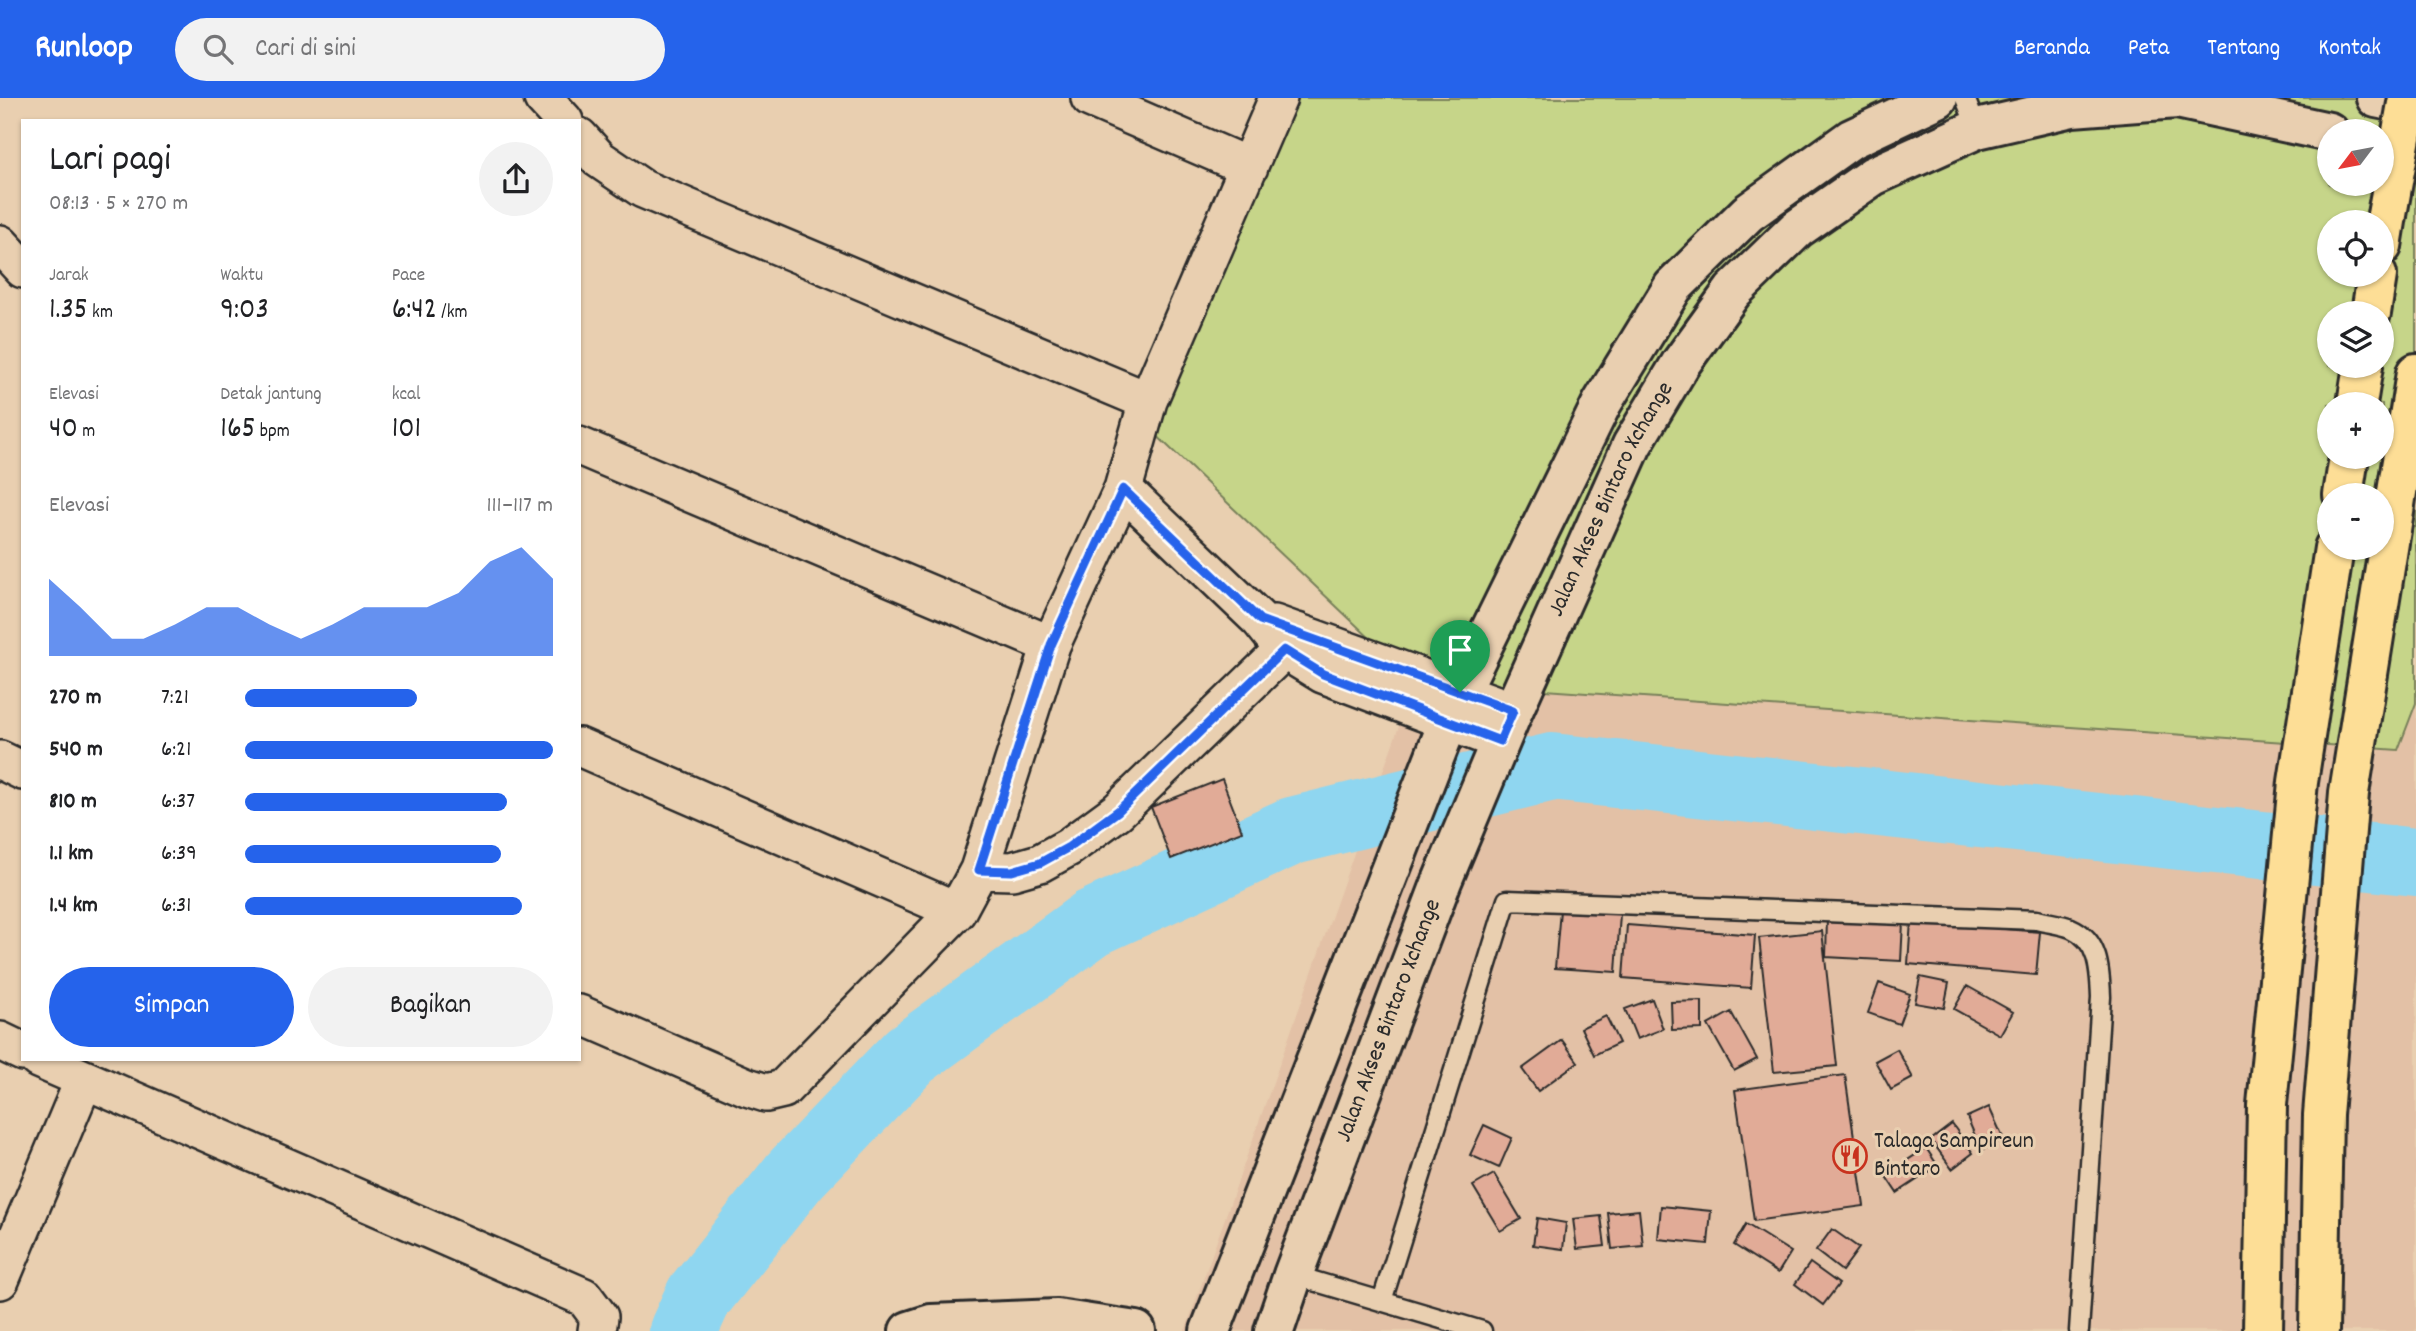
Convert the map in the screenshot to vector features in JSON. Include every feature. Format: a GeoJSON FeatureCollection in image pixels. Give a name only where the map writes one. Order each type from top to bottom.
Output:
{"type":"FeatureCollection","features":[{"type":"Feature","properties":{"kind":"highway"},"geometry":{"type":"LineString","coordinates":[[2388,210],[2408,98]]}},
{"type":"Feature","properties":{"kind":"highway"},"geometry":{"type":"LineString","coordinates":[[2319,1331],[2323,1115],[2349,793],[2416,373]]}},
{"type":"Feature","properties":{"kind":"highway"},"geometry":{"type":"LineString","coordinates":[[2263,1331],[2267,1105],[2298,782],[2332,560]]}},
{"type":"Feature","properties":{"kind":"main road","name":"Jalan Akses Bintaro Xchange"},"geometry":{"type":"LineString","coordinates":[[1210,1331],[1450,719],[1602,403],[1673,287],[1748,213],[1851,139],[1938,98]]}},
{"type":"Feature","properties":{"kind":"main road"},"geometry":{"type":"LineString","coordinates":[[2376,98],[2416,106]]}},
{"type":"Feature","properties":{"kind":"main road","name":"Jalan Akses Bintaro Xchange"},"geometry":{"type":"LineString","coordinates":[[1274,1331],[1442,881],[1503,736],[1632,445],[1681,363],[1733,291],[1797,229],[1971,113],[2177,99],[2317,129]]}},
{"type":"Feature","properties":{"kind":"main road"},"geometry":{"type":"LineString","coordinates":[[2394,146],[2416,151]]}},
{"type":"Feature","properties":{"kind":"main road"},"geometry":{"type":"LineString","coordinates":[[909,1331],[931,1324],[1057,1319],[1136,1331]]}},
{"type":"Feature","properties":{"kind":"street"},"geometry":{"type":"LineString","coordinates":[[543,98],[562,119]]}},
{"type":"Feature","properties":{"kind":"street"},"geometry":{"type":"LineString","coordinates":[[1090,98],[1249,167]]}},
{"type":"Feature","properties":{"kind":"street"},"geometry":{"type":"LineString","coordinates":[[581,1015],[747,1087],[766,1093],[783,1090],[957,911],[979,870],[1051,645],[1123,489],[1148,401],[1278,98]]}},
{"type":"Feature","properties":{"kind":"street"},"geometry":{"type":"LineString","coordinates":[[581,139],[599,159],[643,189],[1148,401]]}},
{"type":"Feature","properties":{"kind":"street"},"geometry":{"type":"LineString","coordinates":[[0,244],[21,268]]}},
{"type":"Feature","properties":{"kind":"street"},"geometry":{"type":"LineString","coordinates":[[581,447],[1051,645]]}},
{"type":"Feature","properties":{"kind":"street"},"geometry":{"type":"LineString","coordinates":[[1123,489],[1260,620],[1290,641],[1323,674],[1503,736]]}},
{"type":"Feature","properties":{"kind":"street"},"geometry":{"type":"LineString","coordinates":[[979,870],[1012,871],[1040,863],[1069,847],[1118,811],[1290,641]]}},
{"type":"Feature","properties":{"kind":"street"},"geometry":{"type":"LineString","coordinates":[[581,748],[957,911]]}},
{"type":"Feature","properties":{"kind":"street"},"geometry":{"type":"LineString","coordinates":[[0,760],[21,770]]}},
{"type":"Feature","properties":{"kind":"street"},"geometry":{"type":"LineString","coordinates":[[0,1041],[21,1051]]}},
{"type":"Feature","properties":{"kind":"street"},"geometry":{"type":"LineString","coordinates":[[42,1061],[584,1297],[599,1317],[597,1331]]}},
{"type":"Feature","properties":{"kind":"street"},"geometry":{"type":"LineString","coordinates":[[0,1280],[84,1080]]}},
{"type":"Feature","properties":{"kind":"lane"},"geometry":{"type":"LineString","coordinates":[[1382,1301],[1507,900],[2038,920],[2071,928],[2089,940],[2099,966],[2101,997],[2079,1331]]}},
{"type":"Feature","properties":{"kind":"lane"},"geometry":{"type":"LineString","coordinates":[[1293,1275],[1482,1331]]}},
{"type":"Feature","properties":{"kind":"shaded area"},"geometry":{"type":"Polygon","coordinates":[[[1415,681],[2398,750],[2416,703],[2416,1331],[1185,1331],[1415,681]]]}},
{"type":"Feature","properties":{"kind":"green space"},"geometry":{"type":"Polygon","coordinates":[[[1295,98],[2416,98],[2416,703],[2398,750],[1415,681],[1151,430],[1295,98]]]}},
{"type":"Feature","properties":{"kind":"building"},"geometry":{"type":"Polygon","coordinates":[[[1222,779],[1242,831],[1171,859],[1151,807],[1222,779]]]}},
{"type":"Feature","properties":{"kind":"building"},"geometry":{"type":"Polygon","coordinates":[[[1560,910],[1620,914],[1616,972],[1555,968],[1560,910]]]}},
{"type":"Feature","properties":{"kind":"building"},"geometry":{"type":"Polygon","coordinates":[[[1827,918],[1903,922],[1901,961],[1826,957],[1827,918]]]}},
{"type":"Feature","properties":{"kind":"building"},"geometry":{"type":"Polygon","coordinates":[[[1911,921],[2040,932],[2036,975],[1908,964],[1911,921]]]}},
{"type":"Feature","properties":{"kind":"building"},"geometry":{"type":"Polygon","coordinates":[[[1627,925],[1755,935],[1751,988],[1623,978],[1627,925]]]}},
{"type":"Feature","properties":{"kind":"building"},"geometry":{"type":"Polygon","coordinates":[[[1822,931],[1837,1066],[1774,1072],[1759,938],[1822,931]]]}},
{"type":"Feature","properties":{"kind":"building"},"geometry":{"type":"Polygon","coordinates":[[[1920,977],[1949,983],[1944,1008],[1915,1003],[1920,977]]]}},
{"type":"Feature","properties":{"kind":"building"},"geometry":{"type":"Polygon","coordinates":[[[1879,983],[1910,994],[1899,1024],[1868,1013],[1879,983]]]}},
{"type":"Feature","properties":{"kind":"building"},"geometry":{"type":"Polygon","coordinates":[[[1967,986],[2013,1012],[2000,1035],[1954,1009],[1967,986]]]}},
{"type":"Feature","properties":{"kind":"building"},"geometry":{"type":"Polygon","coordinates":[[[1652,999],[1663,1029],[1637,1039],[1625,1009],[1652,999]]]}},
{"type":"Feature","properties":{"kind":"building"},"geometry":{"type":"Polygon","coordinates":[[[1702,1001],[1702,1029],[1672,1030],[1671,1002],[1702,1001]]]}},
{"type":"Feature","properties":{"kind":"building"},"geometry":{"type":"Polygon","coordinates":[[[1731,1012],[1757,1059],[1734,1071],[1708,1025],[1731,1012]]]}},
{"type":"Feature","properties":{"kind":"building"},"geometry":{"type":"Polygon","coordinates":[[[1606,1016],[1619,1043],[1594,1055],[1581,1028],[1606,1016]]]}},
{"type":"Feature","properties":{"kind":"building"},"geometry":{"type":"Polygon","coordinates":[[[1562,1040],[1578,1062],[1538,1091],[1522,1069],[1562,1040]]]}},
{"type":"Feature","properties":{"kind":"building"},"geometry":{"type":"Polygon","coordinates":[[[1897,1049],[1913,1078],[1891,1090],[1875,1061],[1897,1049]]]}},
{"type":"Feature","properties":{"kind":"building"},"geometry":{"type":"Polygon","coordinates":[[[1845,1075],[1864,1206],[1754,1221],[1735,1090],[1845,1075]]]}},
{"type":"Feature","properties":{"kind":"building"},"geometry":{"type":"Polygon","coordinates":[[[1989,1107],[2004,1140],[1981,1150],[1967,1117],[1989,1107]]]}},
{"type":"Feature","properties":{"kind":"building"},"geometry":{"type":"Polygon","coordinates":[[[1952,1124],[1973,1153],[1952,1169],[1931,1140],[1952,1124]]]}},
{"type":"Feature","properties":{"kind":"building"},"geometry":{"type":"Polygon","coordinates":[[[1484,1125],[1512,1138],[1499,1168],[1470,1155],[1484,1125]]]}},
{"type":"Feature","properties":{"kind":"building"},"geometry":{"type":"Polygon","coordinates":[[[1926,1148],[1938,1166],[1897,1193],[1885,1175],[1926,1148]]]}},
{"type":"Feature","properties":{"kind":"building"},"geometry":{"type":"Polygon","coordinates":[[[1494,1174],[1521,1219],[1500,1231],[1473,1186],[1494,1174]]]}},
{"type":"Feature","properties":{"kind":"building"},"geometry":{"type":"Polygon","coordinates":[[[1661,1206],[1711,1211],[1708,1244],[1658,1239],[1661,1206]]]}},
{"type":"Feature","properties":{"kind":"building"},"geometry":{"type":"Polygon","coordinates":[[[1639,1210],[1643,1246],[1612,1249],[1608,1213],[1639,1210]]]}},
{"type":"Feature","properties":{"kind":"building"},"geometry":{"type":"Polygon","coordinates":[[[1601,1216],[1605,1246],[1577,1249],[1573,1219],[1601,1216]]]}},
{"type":"Feature","properties":{"kind":"building"},"geometry":{"type":"Polygon","coordinates":[[[1537,1218],[1566,1223],[1563,1249],[1533,1245],[1537,1218]]]}},
{"type":"Feature","properties":{"kind":"building"},"geometry":{"type":"Polygon","coordinates":[[[1746,1224],[1791,1252],[1778,1273],[1734,1245],[1746,1224]]]}},
{"type":"Feature","properties":{"kind":"building"},"geometry":{"type":"Polygon","coordinates":[[[1832,1229],[1859,1248],[1842,1271],[1816,1251],[1832,1229]]]}},
{"type":"Feature","properties":{"kind":"building"},"geometry":{"type":"Polygon","coordinates":[[[1810,1263],[1839,1284],[1823,1305],[1795,1284],[1810,1263]]]}},
{"type":"Feature","properties":{"kind":"waterway"},"geometry":{"type":"LineString","coordinates":[[683,1331],[699,1296],[795,1175],[910,1055],[1092,923],[1292,831],[1552,767],[2416,862]]}},
{"type":"Feature","properties":{"kind":"place","name":"Talaga Sampireun Bintaro"},"geometry":{"type":"Point","coordinates":[1850,1156]}},
{"type":"Feature","properties":{"kind":"route"},"geometry":{"type":"LineString","coordinates":[[1123,489],[1260,620],[1460,692],[1513,711],[1500,741],[1323,674],[1284,650],[1118,811],[1069,847],[1040,863],[1012,871],[979,870],[1051,645],[1123,489]]}}]}
